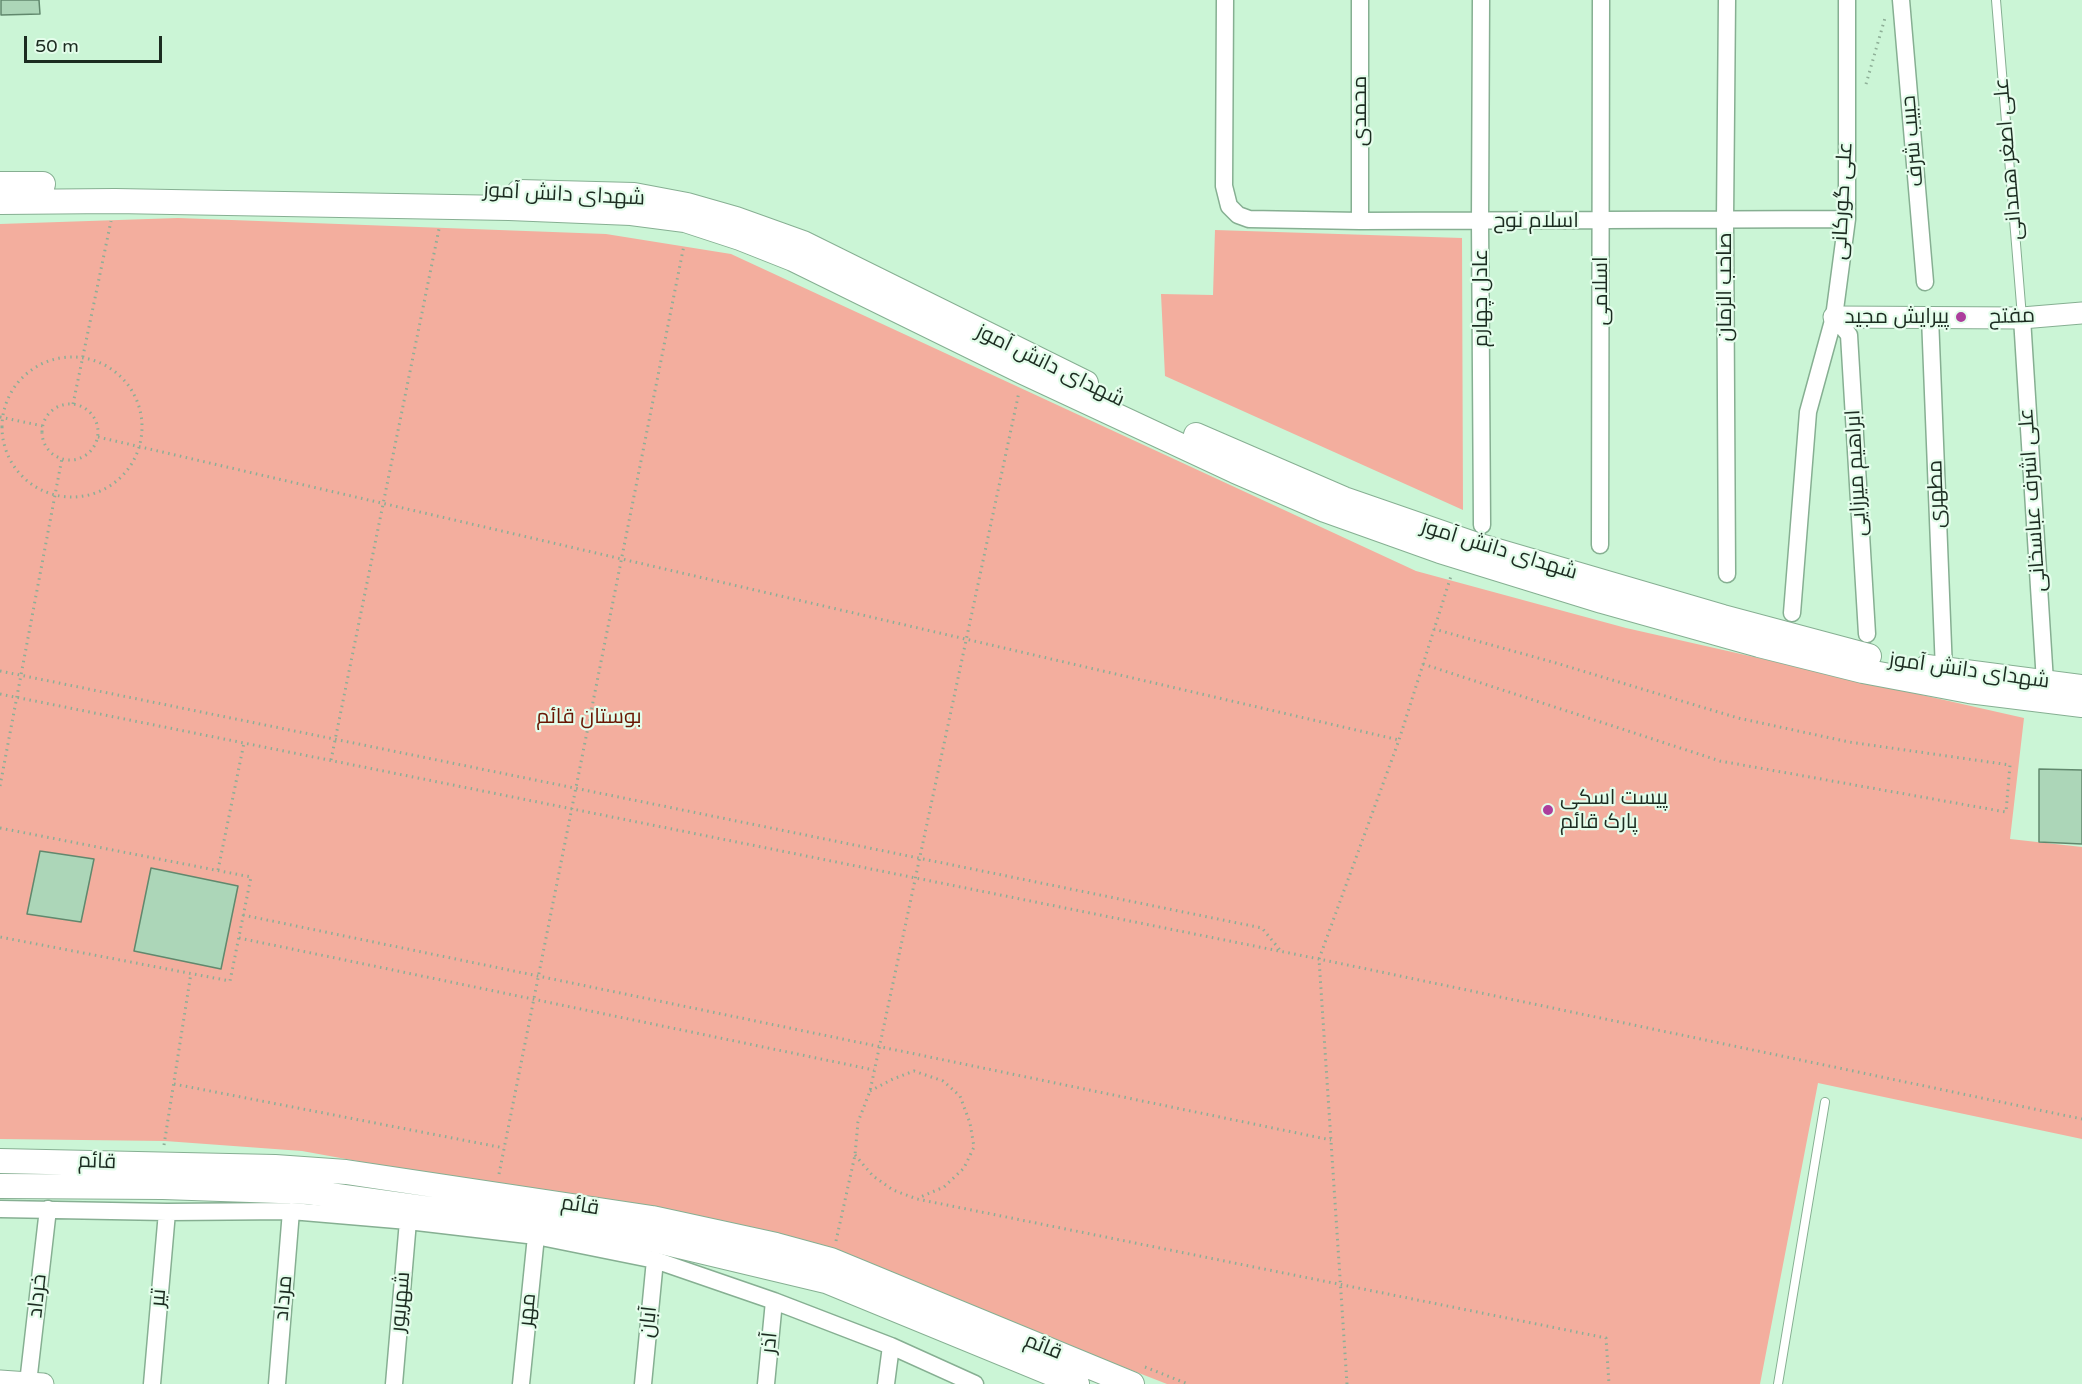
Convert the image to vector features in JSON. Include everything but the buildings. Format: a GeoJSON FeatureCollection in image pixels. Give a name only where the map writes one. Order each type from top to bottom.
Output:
{"type":"FeatureCollection","features":[{"type":"Feature","properties":{"kind":"main road","name":"شهدای دانش آموز"},"geometry":{"type":"LineString","coordinates":[[0,184],[634,195],[687,205],[736,219],[803,243],[1158,419],[1344,499],[1477,545],[1943,678],[2045,682],[2082,687]]}},
{"type":"Feature","properties":{"kind":"main road"},"geometry":{"type":"LineString","coordinates":[[0,202],[114,201],[509,208],[631,213],[685,220],[793,259],[1023,372],[1235,471],[1325,510],[1440,551],[1602,601],[1759,645],[1863,671],[1943,678],[1969,691],[2082,705]]}},
{"type":"Feature","properties":{"kind":"main road","name":"قائم"},"geometry":{"type":"LineString","coordinates":[[0,1161],[275,1167],[346,1172],[652,1218],[776,1245],[831,1260],[1132,1384]]}},
{"type":"Feature","properties":{"kind":"main road","name":"قائم"},"geometry":{"type":"LineString","coordinates":[[0,1186],[163,1187],[308,1192],[654,1240],[826,1281],[1077,1384]]}},
{"type":"Feature","properties":{"kind":"street","name":"اسلام نوح"},"geometry":{"type":"LineString","coordinates":[[1226,0],[1224,186],[1229,206],[1238,215],[1249,219],[1360,221],[1846,219]]}},
{"type":"Feature","properties":{"kind":"street","name":"محمدی"},"geometry":{"type":"LineString","coordinates":[[1360,0],[1360,221]]}},
{"type":"Feature","properties":{"kind":"street","name":"عادل چهارم"},"geometry":{"type":"LineString","coordinates":[[1482,0],[1480,221],[1482,525]]}},
{"type":"Feature","properties":{"kind":"street","name":"اسلامی"},"geometry":{"type":"LineString","coordinates":[[1600,545],[1601,0]]}},
{"type":"Feature","properties":{"kind":"street","name":"صاحب الزمان"},"geometry":{"type":"LineString","coordinates":[[1727,0],[1725,220],[1727,574]]}},
{"type":"Feature","properties":{"kind":"street","name":"علی گورکانی"},"geometry":{"type":"LineString","coordinates":[[1792,613],[1808,412],[1834,317],[1846,219],[1847,0]]}},
{"type":"Feature","properties":{"kind":"street","name":"حبیب شرف"},"geometry":{"type":"LineString","coordinates":[[1901,0],[1925,282]]}},
{"type":"Feature","properties":{"kind":"street","name":"مفتح"},"geometry":{"type":"LineString","coordinates":[[1834,317],[2022,318],[2082,313]]}},
{"type":"Feature","properties":{"kind":"street","name":"ابراهیم میرزایی"},"geometry":{"type":"LineString","coordinates":[[1834,317],[1849,335],[1867,634]]}},
{"type":"Feature","properties":{"kind":"street","name":"مطهری"},"geometry":{"type":"LineString","coordinates":[[1930,317],[1943,678]]}},
{"type":"Feature","properties":{"kind":"street","name":"علی اشرف عباسخانی"},"geometry":{"type":"LineString","coordinates":[[2022,318],[2045,682]]}},
{"type":"Feature","properties":{"kind":"street"},"geometry":{"type":"LineString","coordinates":[[0,1209],[167,1212],[291,1211],[408,1221],[536,1236],[655,1260],[774,1301],[891,1346],[975,1384]]}},
{"type":"Feature","properties":{"kind":"street","name":"خرداد"},"geometry":{"type":"LineString","coordinates":[[35,1384],[48,1209]]}},
{"type":"Feature","properties":{"kind":"street","name":"مرداد"},"geometry":{"type":"LineString","coordinates":[[277,1384],[291,1211]]}},
{"type":"Feature","properties":{"kind":"street","name":"تیر"},"geometry":{"type":"LineString","coordinates":[[152,1384],[167,1212]]}},
{"type":"Feature","properties":{"kind":"street","name":"شهریور"},"geometry":{"type":"LineString","coordinates":[[394,1384],[408,1221]]}},
{"type":"Feature","properties":{"kind":"street","name":"مهر"},"geometry":{"type":"LineString","coordinates":[[521,1384],[536,1236]]}},
{"type":"Feature","properties":{"kind":"street","name":"آبان"},"geometry":{"type":"LineString","coordinates":[[643,1384],[655,1260]]}},
{"type":"Feature","properties":{"kind":"street","name":"آذر"},"geometry":{"type":"LineString","coordinates":[[766,1384],[774,1301]]}},
{"type":"Feature","properties":{"kind":"street"},"geometry":{"type":"LineString","coordinates":[[886,1384],[891,1346]]}},
{"type":"Feature","properties":{"kind":"street"},"geometry":{"type":"LineString","coordinates":[[0,1381],[35,1384]]}},
{"type":"Feature","properties":{"kind":"lane","name":"علی اصغر همدانی"},"geometry":{"type":"LineString","coordinates":[[1996,0],[2022,318]]}},
{"type":"Feature","properties":{"kind":"lane"},"geometry":{"type":"LineString","coordinates":[[1778,1384],[1825,1102]]}},
{"type":"Feature","properties":{"kind":"path"},"geometry":{"type":"LineString","coordinates":[[1865,87],[1887,11]]}},
{"type":"Feature","properties":{"kind":"path"},"geometry":{"type":"LineString","coordinates":[[73,404],[111,221]]}},
{"type":"Feature","properties":{"kind":"path"},"geometry":{"type":"LineString","coordinates":[[331,760],[439,230]]}},
{"type":"Feature","properties":{"kind":"path"},"geometry":{"type":"LineString","coordinates":[[495,1194],[684,244]]}},
{"type":"Feature","properties":{"kind":"path"},"geometry":{"type":"LineString","coordinates":[[60,357],[82,357],[105,364],[124,379],[133,392],[137,399],[142,423],[140,447],[130,466],[116,482],[97,492],[77,497],[56,495],[36,488],[20,475],[9,458],[2,438],[1,418],[8,396],[21,378],[39,364],[60,357]]}},
{"type":"Feature","properties":{"kind":"path"},"geometry":{"type":"LineString","coordinates":[[831,1260],[855,1155],[858,1122],[870,1091],[880,1046],[1019,390]]}},
{"type":"Feature","properties":{"kind":"path"},"geometry":{"type":"LineString","coordinates":[[65,404],[73,404],[82,406],[95,419],[98,437],[94,446],[81,457],[62,458],[49,449],[45,442],[43,426],[51,412],[65,404]]}},
{"type":"Feature","properties":{"kind":"path"},"geometry":{"type":"LineString","coordinates":[[1,418],[43,426]]}},
{"type":"Feature","properties":{"kind":"path"},"geometry":{"type":"LineString","coordinates":[[98,437],[1399,740]]}},
{"type":"Feature","properties":{"kind":"path"},"geometry":{"type":"LineString","coordinates":[[0,786],[62,458]]}},
{"type":"Feature","properties":{"kind":"path"},"geometry":{"type":"LineString","coordinates":[[1347,1384],[1319,959],[1399,740],[1451,575]]}},
{"type":"Feature","properties":{"kind":"path"},"geometry":{"type":"LineString","coordinates":[[1423,664],[1720,760],[2006,812],[2010,765],[1849,742],[1738,718],[1434,629]]}},
{"type":"Feature","properties":{"kind":"path"},"geometry":{"type":"LineString","coordinates":[[0,671],[1262,928],[1281,951]]}},
{"type":"Feature","properties":{"kind":"path"},"geometry":{"type":"LineString","coordinates":[[0,694],[1281,951],[2082,1119]]}},
{"type":"Feature","properties":{"kind":"path"},"geometry":{"type":"LineString","coordinates":[[218,870],[244,743]]}},
{"type":"Feature","properties":{"kind":"path"},"geometry":{"type":"LineString","coordinates":[[0,828],[251,877],[231,981],[0,936]]}},
{"type":"Feature","properties":{"kind":"path"},"geometry":{"type":"LineString","coordinates":[[243,915],[1331,1140]]}},
{"type":"Feature","properties":{"kind":"path"},"geometry":{"type":"LineString","coordinates":[[239,938],[874,1070]]}},
{"type":"Feature","properties":{"kind":"path"},"geometry":{"type":"LineString","coordinates":[[161,1164],[191,973]]}},
{"type":"Feature","properties":{"kind":"path"},"geometry":{"type":"LineString","coordinates":[[870,1091],[914,1071],[943,1080],[960,1096],[970,1123],[974,1147],[964,1168],[944,1187],[916,1199]]}},
{"type":"Feature","properties":{"kind":"path"},"geometry":{"type":"LineString","coordinates":[[174,1084],[504,1148]]}},
{"type":"Feature","properties":{"kind":"path"},"geometry":{"type":"LineString","coordinates":[[855,1155],[873,1176],[893,1190],[916,1199],[1606,1338],[1609,1384]]}},
{"type":"Feature","properties":{"kind":"green space","name":"بوستان قائم"},"geometry":{"type":"Polygon","coordinates":[[[178,218],[606,234],[731,254],[1416,571],[1626,628],[2024,718],[2010,839],[2082,847],[2082,1139],[1818,1083],[1760,1384],[1167,1384],[803,1242],[302,1151],[165,1141],[0,1139],[0,224],[178,218]]]}},
{"type":"Feature","properties":{"kind":"green space"},"geometry":{"type":"Polygon","coordinates":[[[1215,230],[1462,238],[1463,510],[1165,376],[1161,294],[1213,295],[1215,230]]]}},
{"type":"Feature","properties":{"kind":"place","name":"پیرایش مجید"},"geometry":{"type":"Point","coordinates":[1961,317]}},
{"type":"Feature","properties":{"kind":"place","name":"پیست اسکی پارک قائم"},"geometry":{"type":"Point","coordinates":[1548,810]}}]}
